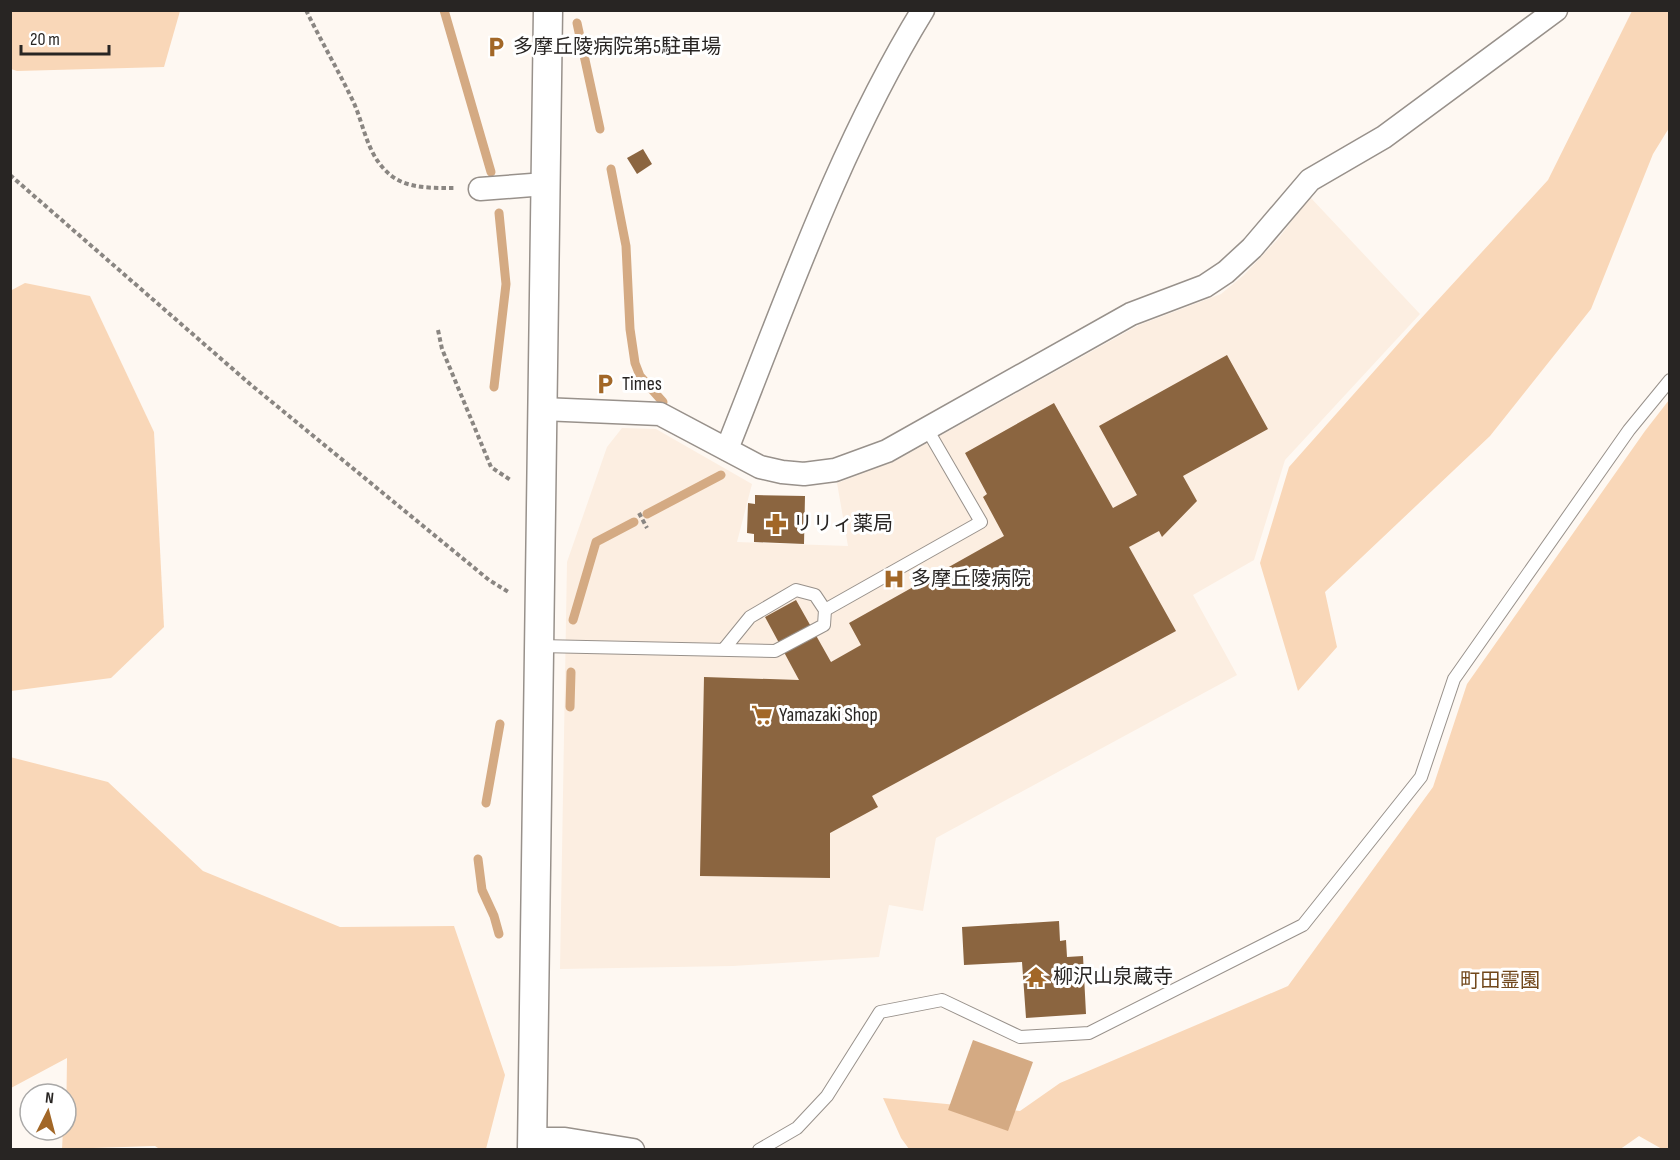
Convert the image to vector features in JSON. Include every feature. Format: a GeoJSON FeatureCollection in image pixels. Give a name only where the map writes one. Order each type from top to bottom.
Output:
{"type":"FeatureCollection","features":[{"type":"Feature","properties":{"kind":"street"},"geometry":{"type":"LineString","coordinates":[[548,10],[532,1144],[565,1139],[633,1149]]}},
{"type":"Feature","properties":{"kind":"street"},"geometry":{"type":"LineString","coordinates":[[727,449],[825,202],[898,52],[923,10]]}},
{"type":"Feature","properties":{"kind":"street"},"geometry":{"type":"LineString","coordinates":[[542,409],[660,414],[760,467],[804,474],[835,470],[861,462],[887,451],[1131,314],[1205,286],[1226,272],[1252,248],[1310,180],[1384,137],[1556,10]]}},
{"type":"Feature","properties":{"kind":"street"},"geometry":{"type":"LineString","coordinates":[[480,189],[545,184]]}},
{"type":"Feature","properties":{"kind":"lane"},"geometry":{"type":"LineString","coordinates":[[759,1149],[797,1128],[827,1096],[880,1012],[942,1000],[1020,1037],[1089,1033],[1303,925],[1421,777],[1454,679],[1629,430],[1670,380]]}},
{"type":"Feature","properties":{"kind":"lane"},"geometry":{"type":"LineString","coordinates":[[825,610],[981,522],[927,429]]}},
{"type":"Feature","properties":{"kind":"lane"},"geometry":{"type":"LineString","coordinates":[[539,646],[775,651],[824,624],[825,610],[815,595],[796,590],[750,617],[724,649]]}},
{"type":"Feature","properties":{"kind":"path"},"geometry":{"type":"LineString","coordinates":[[306,10],[354,103],[368,146],[382,167],[394,178],[426,188],[480,189]]}},
{"type":"Feature","properties":{"kind":"path"},"geometry":{"type":"LineString","coordinates":[[10,175],[259,392],[489,580],[540,609]]}},
{"type":"Feature","properties":{"kind":"path"},"geometry":{"type":"LineString","coordinates":[[438,330],[442,349],[491,467],[511,481],[542,483]]}},
{"type":"Feature","properties":{"kind":"path"},"geometry":{"type":"LineString","coordinates":[[639,513],[647,528]]}},
{"type":"Feature","properties":{"kind":"shaded area","name":"多摩丘陵病院"},"geometry":{"type":"Polygon","coordinates":[[[1310,197],[1420,314],[1285,460],[1254,560],[1193,595],[1237,675],[936,838],[923,911],[889,905],[879,957],[733,966],[560,969],[567,562],[607,447],[622,428],[656,429],[752,484],[737,542],[848,546],[837,483],[893,462],[1139,325],[1221,294],[1244,275],[1278,239],[1310,197]]]}},
{"type":"Feature","properties":{"kind":"shaded area"},"geometry":{"type":"Polygon","coordinates":[[[973,1040],[1033,1062],[1008,1131],[948,1110],[973,1040]]]}},
{"type":"Feature","properties":{"kind":"green space"},"geometry":{"type":"Polygon","coordinates":[[[10,11],[180,11],[164,67],[17,71],[11,69],[10,11]]]}},
{"type":"Feature","properties":{"kind":"green space"},"geometry":{"type":"Polygon","coordinates":[[[1632,11],[1669,11],[1669,128],[1653,154],[1591,309],[1490,436],[1325,592],[1337,647],[1298,691],[1260,563],[1289,467],[1548,180],[1632,11]]]}},
{"type":"Feature","properties":{"kind":"green space"},"geometry":{"type":"Polygon","coordinates":[[[25,283],[90,296],[154,432],[164,627],[111,678],[11,691],[10,291],[25,283]]]}},
{"type":"Feature","properties":{"kind":"green space","name":"町田霊園"},"geometry":{"type":"Polygon","coordinates":[[[1669,400],[1669,1149],[1662,1149],[1639,1136],[1619,1150],[909,1149],[901,1138],[883,1098],[1020,1111],[1060,1083],[1288,986],[1433,787],[1467,684],[1669,400]]]}},
{"type":"Feature","properties":{"kind":"green space"},"geometry":{"type":"Polygon","coordinates":[[[10,757],[108,782],[203,871],[340,927],[454,926],[505,1075],[486,1149],[161,1150],[155,1146],[62,1149],[62,1142],[78,1142],[78,1082],[67,1082],[67,1058],[22,1082],[18,1082],[11,1088],[10,757]]]}},
{"type":"Feature","properties":{"kind":"building"},"geometry":{"type":"Polygon","coordinates":[[[643,149],[652,164],[637,174],[627,158],[643,149]]]}},
{"type":"Feature","properties":{"kind":"building"},"geometry":{"type":"Polygon","coordinates":[[[1227,355],[1268,429],[1183,476],[1197,501],[1162,537],[1159,531],[1129,547],[1176,631],[872,796],[878,807],[830,833],[830,878],[700,876],[704,677],[799,680],[765,617],[796,600],[831,662],[861,645],[849,623],[1004,536],[983,497],[987,494],[965,453],[1054,403],[1113,508],[1137,495],[1099,426],[1227,355]]]}},
{"type":"Feature","properties":{"kind":"building"},"geometry":{"type":"Polygon","coordinates":[[[755,495],[805,496],[804,544],[754,542],[754,534],[747,533],[748,503],[755,504],[755,495]]]}},
{"type":"Feature","properties":{"kind":"building"},"geometry":{"type":"Polygon","coordinates":[[[1059,921],[1060,941],[1066,940],[1067,957],[1083,956],[1086,1014],[1026,1018],[1022,962],[964,965],[962,927],[1059,921]]]}},
{"type":"Feature","properties":{"kind":"waterway"},"geometry":{"type":"LineString","coordinates":[[444,10],[491,172]]}},
{"type":"Feature","properties":{"kind":"waterway"},"geometry":{"type":"LineString","coordinates":[[577,23],[600,129]]}},
{"type":"Feature","properties":{"kind":"waterway"},"geometry":{"type":"LineString","coordinates":[[611,169],[626,246],[630,329],[635,363],[640,376],[663,402]]}},
{"type":"Feature","properties":{"kind":"waterway"},"geometry":{"type":"LineString","coordinates":[[494,387],[506,284],[499,213]]}},
{"type":"Feature","properties":{"kind":"waterway"},"geometry":{"type":"LineString","coordinates":[[647,514],[721,475]]}},
{"type":"Feature","properties":{"kind":"waterway"},"geometry":{"type":"LineString","coordinates":[[573,620],[596,542],[634,522]]}},
{"type":"Feature","properties":{"kind":"waterway"},"geometry":{"type":"LineString","coordinates":[[570,707],[571,672]]}},
{"type":"Feature","properties":{"kind":"waterway"},"geometry":{"type":"LineString","coordinates":[[486,803],[500,724]]}},
{"type":"Feature","properties":{"kind":"waterway"},"geometry":{"type":"LineString","coordinates":[[478,859],[482,890],[494,916],[499,934]]}},
{"type":"Feature","properties":{"kind":"place","name":"多摩丘陵病院第5駐車場"},"geometry":{"type":"Point","coordinates":[496,47]}},
{"type":"Feature","properties":{"kind":"place","name":"Times"},"geometry":{"type":"Point","coordinates":[605,384]}},
{"type":"Feature","properties":{"kind":"place","name":"リリィ薬局"},"geometry":{"type":"Point","coordinates":[776,524]}},
{"type":"Feature","properties":{"kind":"place","name":"多摩丘陵病院"},"geometry":{"type":"Point","coordinates":[894,579]}},
{"type":"Feature","properties":{"kind":"place","name":"Yamazaki Shop"},"geometry":{"type":"Point","coordinates":[762,715]}},
{"type":"Feature","properties":{"kind":"place","name":"柳沢山泉蔵寺"},"geometry":{"type":"Point","coordinates":[1036,977]}}]}
